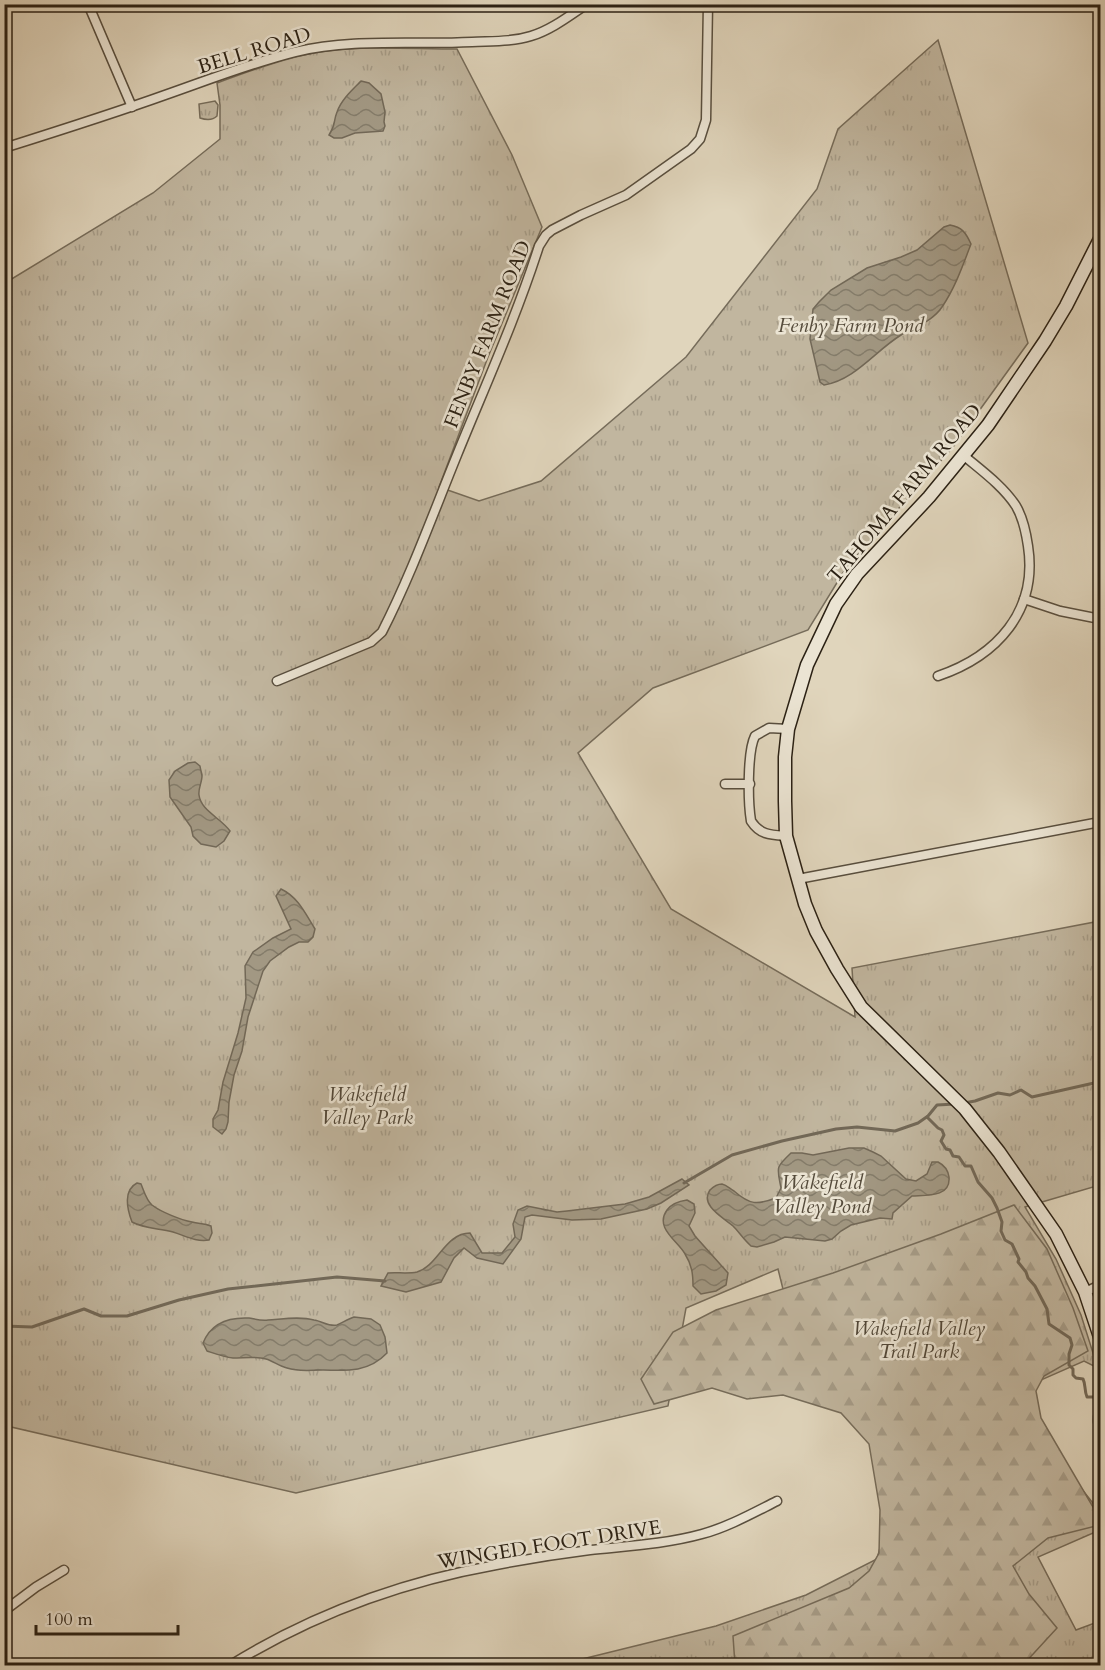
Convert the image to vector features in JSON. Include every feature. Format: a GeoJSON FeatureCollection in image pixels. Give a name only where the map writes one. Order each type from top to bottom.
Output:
{"type":"FeatureCollection","features":[{"type":"Feature","properties":{"kind":"street"},"geometry":{"type":"LineString","coordinates":[[88,4],[132,107]]}},
{"type":"Feature","properties":{"kind":"street","name":"BELL ROAD"},"geometry":{"type":"LineString","coordinates":[[4,148],[294,52],[345,44],[513,40],[532,36],[545,30],[586,4]]}},
{"type":"Feature","properties":{"kind":"street","name":"FENBY FARM ROAD"},"geometry":{"type":"LineString","coordinates":[[277,681],[371,642],[382,632],[494,369],[539,246],[546,235],[581,215],[626,195],[691,149],[700,139],[706,120],[708,4]]}},
{"type":"Feature","properties":{"kind":"street","name":"TAHOMA FARM ROAD"},"geometry":{"type":"LineString","coordinates":[[1101,239],[1045,341],[988,425],[929,497],[857,574],[836,604],[807,665],[788,729],[785,768],[786,836],[805,904],[816,931],[837,969],[861,1007],[965,1109],[999,1152],[1056,1234],[1085,1292],[1101,1337]]}},
{"type":"Feature","properties":{"kind":"street"},"geometry":{"type":"LineString","coordinates":[[939,676],[985,653],[1012,624],[1024,599],[1030,564],[1027,541],[1019,514],[1009,496],[963,455]]}},
{"type":"Feature","properties":{"kind":"street"},"geometry":{"type":"LineString","coordinates":[[1024,599],[1060,611],[1101,619]]}},
{"type":"Feature","properties":{"kind":"street"},"geometry":{"type":"LineString","coordinates":[[786,836],[764,833],[755,827],[750,814],[750,749],[755,736],[769,728],[788,729]]}},
{"type":"Feature","properties":{"kind":"street"},"geometry":{"type":"LineString","coordinates":[[725,784],[750,784]]}},
{"type":"Feature","properties":{"kind":"street"},"geometry":{"type":"LineString","coordinates":[[798,879],[1101,822]]}},
{"type":"Feature","properties":{"kind":"street"},"geometry":{"type":"LineString","coordinates":[[1085,1292],[1101,1285]]}},
{"type":"Feature","properties":{"kind":"street","name":"WINGED FOOT DRIVE"},"geometry":{"type":"LineString","coordinates":[[229,1665],[266,1644],[321,1618],[419,1582],[497,1565],[687,1538],[720,1528],[777,1501]]}},
{"type":"Feature","properties":{"kind":"street"},"geometry":{"type":"LineString","coordinates":[[4,1611],[64,1570]]}},
{"type":"Feature","properties":{"kind":"green space","name":"Wakefield Valley Park"},"geometry":{"type":"Polygon","coordinates":[[[938,40],[1028,343],[953,447],[846,568],[808,630],[653,688],[578,753],[671,909],[855,1017],[852,968],[1100,921],[1100,1185],[1025,1207],[1056,1259],[1081,1315],[1100,1375],[1100,1385],[1094,1366],[1084,1361],[1007,1395],[1100,1512],[1100,1530],[1038,1557],[1076,1630],[1100,1621],[1100,1665],[558,1665],[716,1626],[806,1595],[877,1559],[899,1476],[802,1366],[778,1269],[686,1308],[668,1406],[296,1493],[7,1426],[5,1421],[5,283],[153,193],[220,139],[220,105],[217,83],[280,61],[319,52],[370,48],[457,49],[512,155],[542,227],[488,357],[439,487],[479,501],[541,481],[686,357],[817,189],[838,129],[938,40]]]}},
{"type":"Feature","properties":{"kind":"green space"},"geometry":{"type":"Polygon","coordinates":[[[215,101],[218,105],[217,116],[209,120],[200,118],[199,104],[215,101]]]}},
{"type":"Feature","properties":{"kind":"green space","name":"Wakefield Valley Trail Park"},"geometry":{"type":"Polygon","coordinates":[[[1014,1205],[1047,1249],[1073,1308],[1088,1351],[1044,1376],[1036,1391],[1041,1418],[1100,1519],[1100,1525],[1048,1538],[1013,1566],[1029,1594],[1057,1628],[1023,1665],[735,1665],[733,1636],[849,1588],[869,1571],[879,1553],[880,1510],[869,1444],[841,1413],[783,1395],[747,1399],[712,1388],[654,1404],[641,1379],[673,1332],[716,1310],[833,1273],[1014,1205]]]}},
{"type":"Feature","properties":{"kind":"water"},"geometry":{"type":"Polygon","coordinates":[[[361,81],[369,83],[381,94],[385,112],[383,131],[355,133],[342,138],[334,138],[329,135],[339,108],[347,95],[361,81]]]}},
{"type":"Feature","properties":{"kind":"water","name":"Fenby Farm Pond"},"geometry":{"type":"Polygon","coordinates":[[[950,225],[963,231],[971,244],[955,284],[938,312],[891,342],[845,377],[824,385],[820,382],[810,339],[813,309],[831,290],[867,268],[917,250],[944,227],[950,225]]]}},
{"type":"Feature","properties":{"kind":"water"},"geometry":{"type":"Polygon","coordinates":[[[195,762],[200,766],[202,775],[199,793],[203,806],[230,831],[224,841],[216,847],[201,844],[193,836],[191,827],[170,797],[169,780],[175,771],[188,763],[195,762]]]}},
{"type":"Feature","properties":{"kind":"water"},"geometry":{"type":"Polygon","coordinates":[[[281,889],[297,901],[315,929],[313,937],[308,942],[299,942],[289,947],[270,961],[263,971],[248,1017],[242,1051],[234,1075],[228,1122],[222,1134],[213,1127],[213,1119],[218,1110],[223,1082],[246,998],[245,966],[253,952],[291,929],[276,896],[281,889]]]}},
{"type":"Feature","properties":{"kind":"water","name":"Wakefield Valley Pond"},"geometry":{"type":"Polygon","coordinates":[[[849,1148],[864,1148],[873,1152],[881,1156],[906,1179],[916,1181],[927,1174],[932,1162],[938,1162],[948,1172],[949,1184],[946,1189],[936,1194],[912,1196],[893,1213],[892,1219],[880,1218],[851,1225],[832,1239],[825,1241],[785,1237],[757,1247],[748,1244],[733,1226],[714,1211],[708,1201],[707,1196],[710,1190],[722,1184],[749,1201],[759,1203],[776,1198],[781,1188],[778,1168],[791,1153],[813,1155],[849,1148]]]}},
{"type":"Feature","properties":{"kind":"water"},"geometry":{"type":"Polygon","coordinates":[[[682,1179],[689,1185],[647,1209],[601,1219],[572,1220],[532,1215],[525,1217],[521,1239],[503,1264],[477,1258],[464,1248],[454,1258],[441,1282],[406,1292],[381,1286],[388,1273],[413,1273],[424,1269],[454,1238],[461,1234],[470,1233],[482,1253],[502,1253],[515,1237],[513,1224],[518,1210],[527,1206],[557,1212],[625,1204],[649,1197],[682,1179]]]}},
{"type":"Feature","properties":{"kind":"water"},"geometry":{"type":"Polygon","coordinates":[[[137,1183],[141,1184],[148,1201],[156,1208],[182,1219],[211,1226],[212,1233],[209,1240],[195,1239],[132,1222],[128,1195],[137,1183]]]}},
{"type":"Feature","properties":{"kind":"water"},"geometry":{"type":"Polygon","coordinates":[[[687,1200],[694,1204],[695,1213],[689,1226],[728,1273],[726,1285],[716,1291],[701,1294],[693,1286],[692,1270],[687,1258],[668,1234],[663,1223],[667,1210],[674,1204],[687,1200]]]}},
{"type":"Feature","properties":{"kind":"water"},"geometry":{"type":"Polygon","coordinates":[[[354,1317],[371,1319],[380,1325],[385,1337],[387,1353],[373,1364],[358,1369],[296,1370],[262,1358],[233,1358],[220,1355],[207,1351],[203,1343],[206,1336],[216,1326],[228,1320],[303,1318],[328,1325],[337,1325],[354,1317]]]}},
{"type":"Feature","properties":{"kind":"waterway"},"geometry":{"type":"LineString","coordinates":[[964,1103],[998,1093],[1010,1095],[1021,1090],[1032,1097],[1100,1083]]}},
{"type":"Feature","properties":{"kind":"waterway"},"geometry":{"type":"LineString","coordinates":[[684,1183],[732,1155],[836,1129],[857,1127],[895,1131],[918,1123],[937,1105],[955,1104]]}},
{"type":"Feature","properties":{"kind":"waterway"},"geometry":{"type":"LineString","coordinates":[[927,1117],[942,1130],[944,1135],[941,1141],[946,1149],[950,1150],[953,1156],[959,1157],[965,1166],[971,1166],[978,1182],[992,1198],[1002,1222],[1001,1231],[1005,1240],[1012,1244],[1019,1259],[1018,1262],[1035,1286],[1047,1309],[1049,1324],[1070,1338],[1072,1345],[1069,1365],[1073,1369],[1073,1375],[1083,1379],[1087,1397],[1094,1397],[1096,1406],[1094,1424],[1100,1435]]}},
{"type":"Feature","properties":{"kind":"waterway"},"geometry":{"type":"LineString","coordinates":[[4,1326],[32,1327],[84,1309],[101,1316],[127,1316],[179,1300],[228,1289],[337,1277],[385,1281]]}}]}
